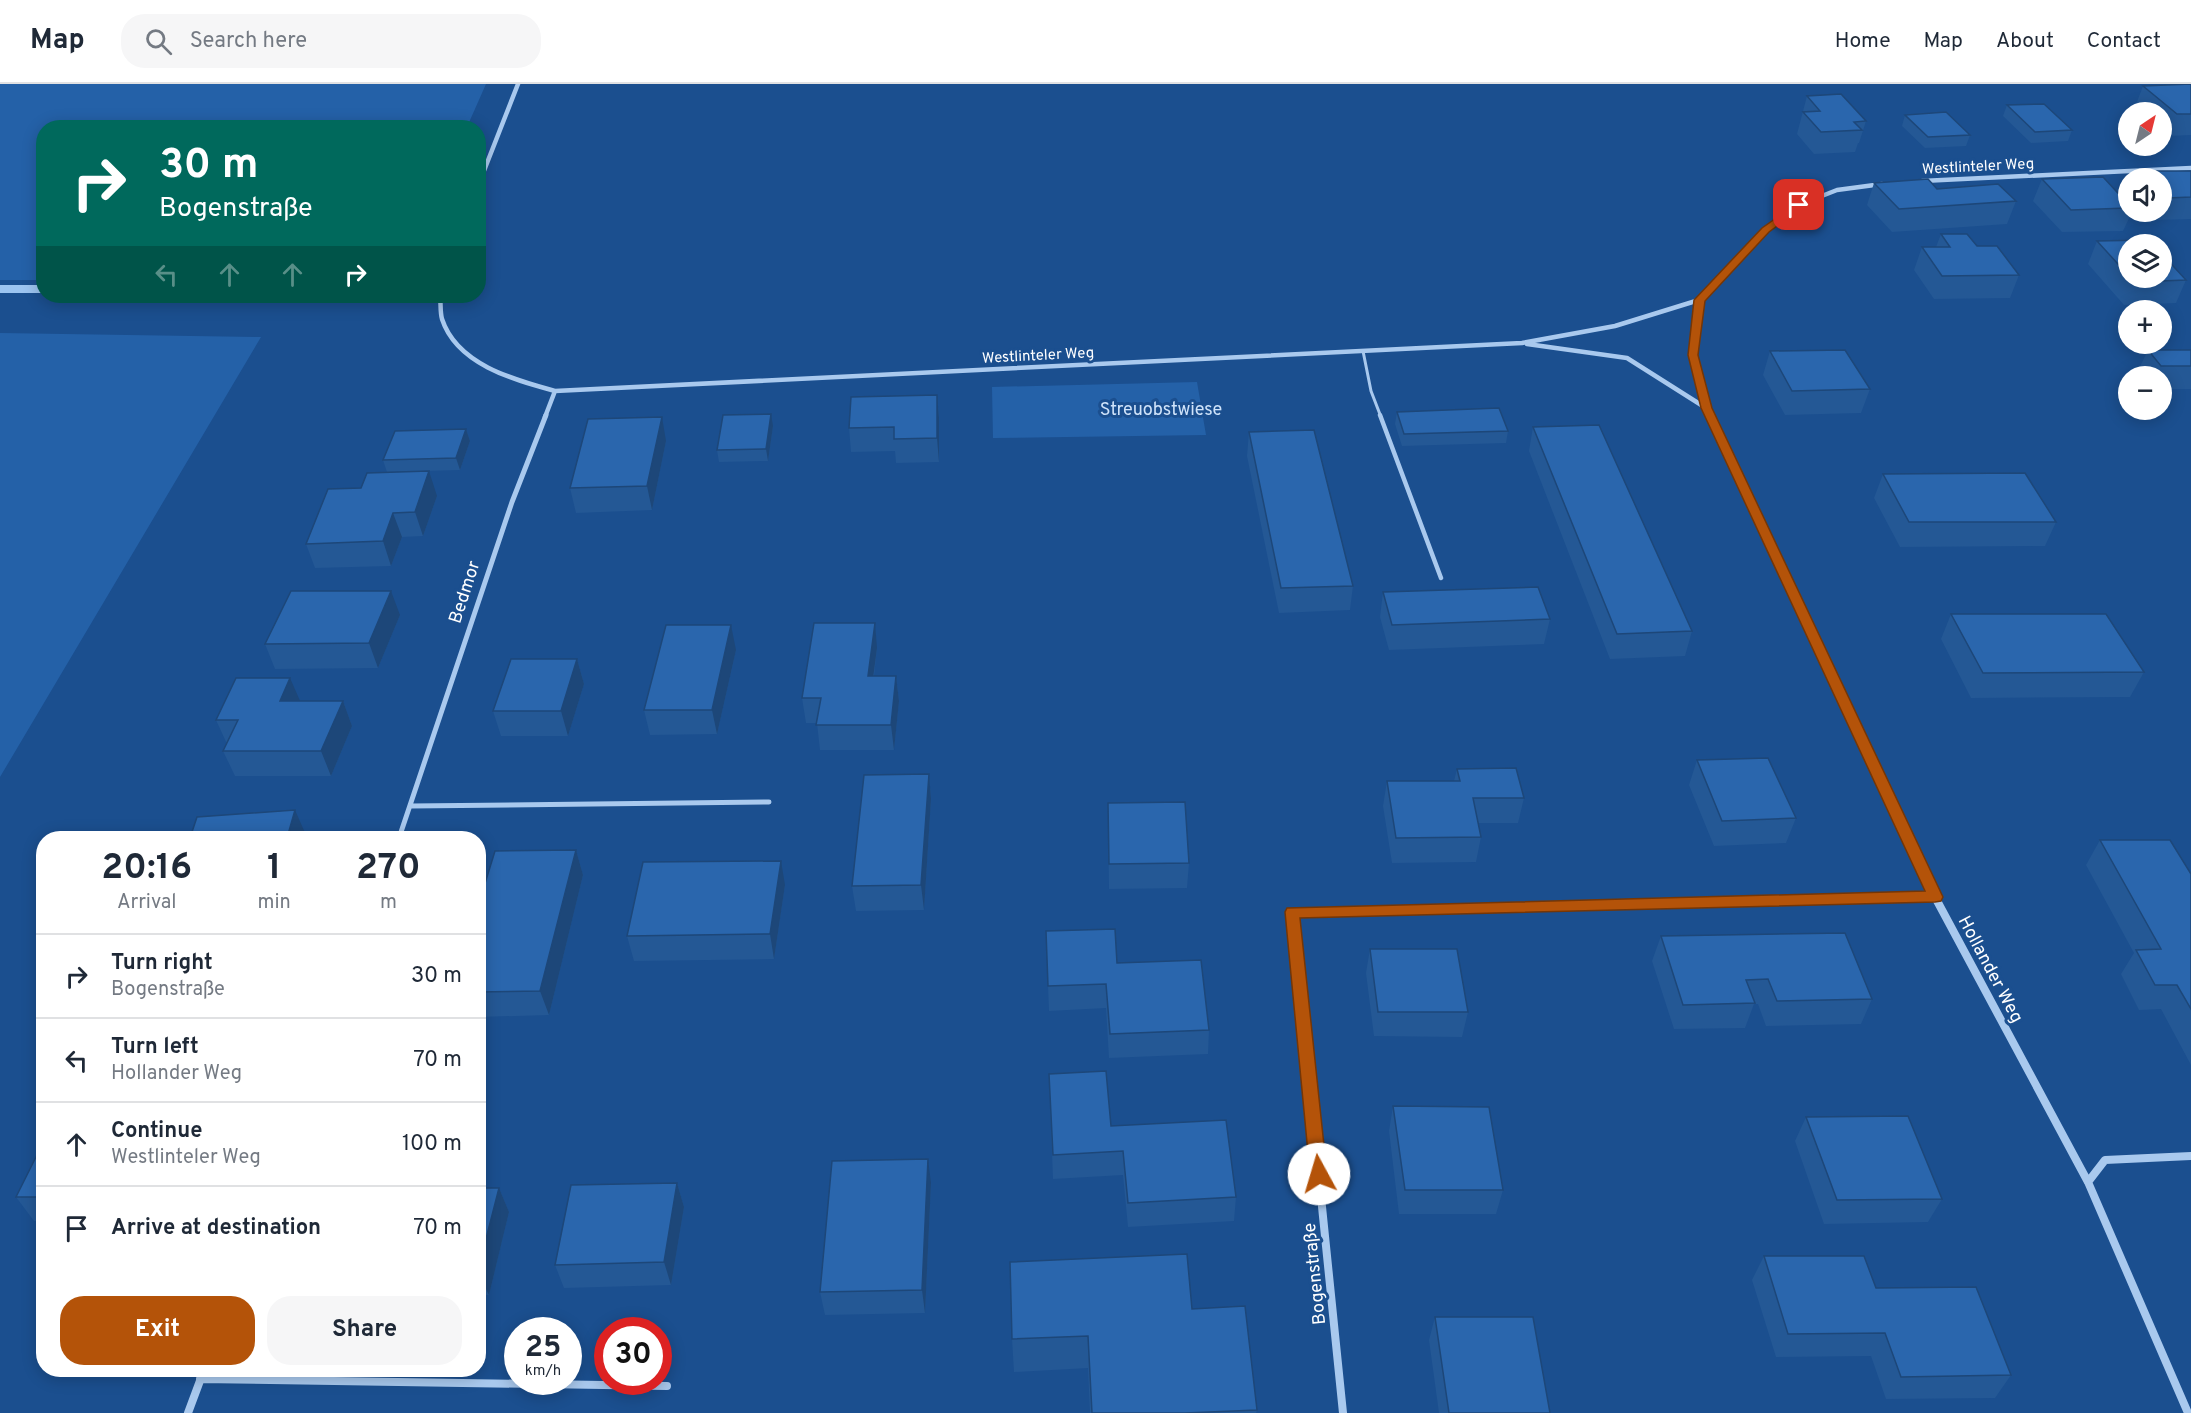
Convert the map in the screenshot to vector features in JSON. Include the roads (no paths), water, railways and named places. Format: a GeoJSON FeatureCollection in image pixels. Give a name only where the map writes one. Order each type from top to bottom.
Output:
{"type":"FeatureCollection","features":[{"type":"Feature","properties":{"kind":"street"},"geometry":{"type":"LineString","coordinates":[[486,166],[518,84]]}},
{"type":"Feature","properties":{"kind":"street","name":"Westlinteler Weg"},"geometry":{"type":"LineString","coordinates":[[1916,181],[2191,168]]}},
{"type":"Feature","properties":{"kind":"street","name":"Westlinteler Weg"},"geometry":{"type":"LineString","coordinates":[[441,303],[443,322],[461,348],[484,366],[513,381],[555,392],[1522,343],[1615,326],[1700,300],[1766,230],[1799,205],[1837,190],[1892,183]]}},
{"type":"Feature","properties":{"kind":"street"},"geometry":{"type":"LineString","coordinates":[[1700,300],[1693,355],[1706,408]]}},
{"type":"Feature","properties":{"kind":"street","name":"Westlinteler Weg"},"geometry":{"type":"LineString","coordinates":[[1522,343],[1627,358],[1706,408]]}},
{"type":"Feature","properties":{"kind":"street","name":"Bedmor"},"geometry":{"type":"LineString","coordinates":[[402,831],[512,502],[555,392]]}},
{"type":"Feature","properties":{"kind":"street","name":"Hollander Weg"},"geometry":{"type":"LineString","coordinates":[[1706,408],[1935,897],[2088,1182],[2188,1413]]}},
{"type":"Feature","properties":{"kind":"street"},"geometry":{"type":"LineString","coordinates":[[411,806],[769,802]]}},
{"type":"Feature","properties":{"kind":"street","name":"Bogenstraße"},"geometry":{"type":"LineString","coordinates":[[1343,1413],[1292,912],[1935,897]]}},
{"type":"Feature","properties":{"kind":"street"},"geometry":{"type":"LineString","coordinates":[[2088,1182],[2105,1160],[2191,1156]]}},
{"type":"Feature","properties":{"kind":"street"},"geometry":{"type":"LineString","coordinates":[[188,1413],[200,1379],[594,1385]]}},
{"type":"Feature","properties":{"kind":"lane"},"geometry":{"type":"LineString","coordinates":[[1363,351],[1371,391],[1441,578]]}},
{"type":"Feature","properties":{"kind":"waterway"},"geometry":{"type":"LineString","coordinates":[[0,289],[36,289]]}},
{"type":"Feature","properties":{"kind":"park label","name":"Streuobstwiese"},"geometry":{"type":"Point","coordinates":[1161,409]}}]}
